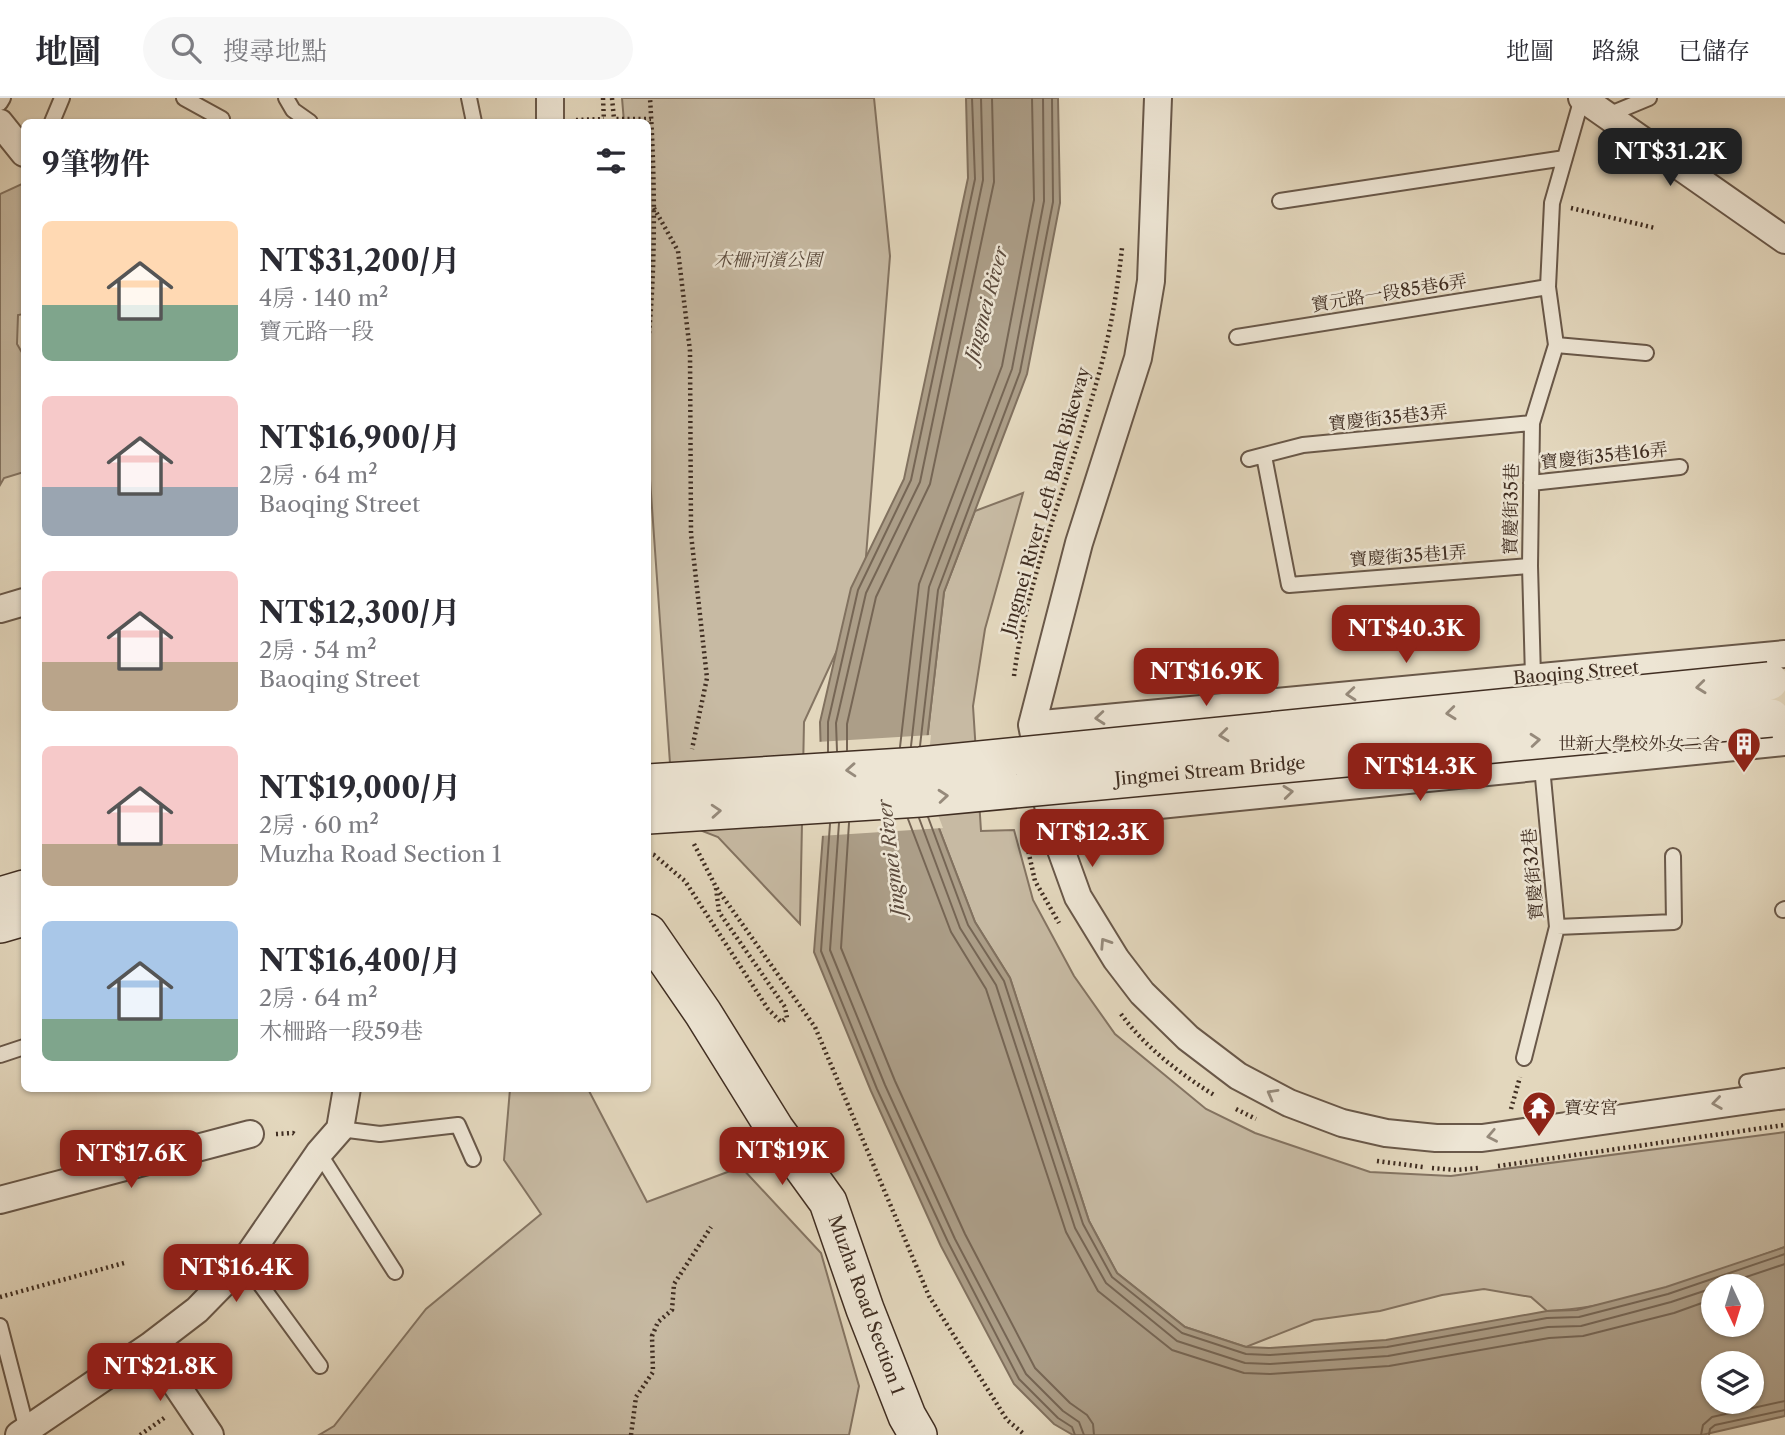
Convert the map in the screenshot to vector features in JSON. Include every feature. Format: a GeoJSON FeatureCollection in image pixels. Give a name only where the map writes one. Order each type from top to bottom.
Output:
{"type":"FeatureCollection","features":[{"type":"Feature","properties":{"kind":"main road","name":"Jingmei Stream Bridge"},"geometry":{"type":"LineString","coordinates":[[651,783],[920,766],[1780,671]]}},
{"type":"Feature","properties":{"kind":"main road","name":"Jingmei Stream Bridge"},"geometry":{"type":"LineString","coordinates":[[651,815],[919,798],[1780,726]]}},
{"type":"Feature","properties":{"kind":"main road"},"geometry":{"type":"LineString","coordinates":[[0,896],[21,891]]}},
{"type":"Feature","properties":{"kind":"main road"},"geometry":{"type":"LineString","coordinates":[[0,924],[21,918]]}},
{"type":"Feature","properties":{"kind":"main road","name":"Muzha Road Section 1"},"geometry":{"type":"LineString","coordinates":[[651,937],[703,1013],[775,1129],[828,1202],[870,1321],[907,1416],[918,1435]]}},
{"type":"Feature","properties":{"kind":"street"},"geometry":{"type":"LineString","coordinates":[[550,98],[550,119]]}},
{"type":"Feature","properties":{"kind":"street"},"geometry":{"type":"LineString","coordinates":[[1158,98],[1151,281],[1138,358],[1079,543],[1032,725],[1050,816],[1065,864],[1093,925],[1142,993],[1188,1038],[1238,1076],[1289,1103],[1342,1123],[1386,1133],[1436,1138],[1482,1138],[1785,1095]]}},
{"type":"Feature","properties":{"kind":"street"},"geometry":{"type":"LineString","coordinates":[[1582,98],[1785,240]]}},
{"type":"Feature","properties":{"kind":"street"},"geometry":{"type":"LineString","coordinates":[[0,123],[21,149]]}},
{"type":"Feature","properties":{"kind":"street"},"geometry":{"type":"LineString","coordinates":[[0,609],[21,603]]}},
{"type":"Feature","properties":{"kind":"street","name":"Baoqing Street"},"geometry":{"type":"LineString","coordinates":[[1032,725],[1533,677],[1780,671]]}},
{"type":"Feature","properties":{"kind":"street"},"geometry":{"type":"LineString","coordinates":[[1050,816],[1542,767],[1780,726]]}},
{"type":"Feature","properties":{"kind":"street"},"geometry":{"type":"LineString","coordinates":[[23,1433],[150,1346],[197,1310],[244,1262],[319,1153],[340,1129],[345,1092]]}},
{"type":"Feature","properties":{"kind":"street"},"geometry":{"type":"LineString","coordinates":[[0,1200],[250,1134]]}},
{"type":"Feature","properties":{"kind":"street"},"geometry":{"type":"LineString","coordinates":[[150,1346],[210,1435]]}},
{"type":"Feature","properties":{"kind":"lane"},"geometry":{"type":"LineString","coordinates":[[0,103],[3,98]]}},
{"type":"Feature","properties":{"kind":"lane"},"geometry":{"type":"LineString","coordinates":[[53,119],[62,98]]}},
{"type":"Feature","properties":{"kind":"lane"},"geometry":{"type":"LineString","coordinates":[[184,98],[222,119]]}},
{"type":"Feature","properties":{"kind":"lane"},"geometry":{"type":"LineString","coordinates":[[286,98],[293,110],[306,119]]}},
{"type":"Feature","properties":{"kind":"lane"},"geometry":{"type":"LineString","coordinates":[[469,98],[473,119]]}},
{"type":"Feature","properties":{"kind":"lane"},"geometry":{"type":"LineString","coordinates":[[1582,98],[1552,203],[1548,287],[1556,345],[1646,353]]}},
{"type":"Feature","properties":{"kind":"lane"},"geometry":{"type":"LineString","coordinates":[[1608,115],[1649,98]]}},
{"type":"Feature","properties":{"kind":"lane"},"geometry":{"type":"LineString","coordinates":[[1280,201],[1565,158]]}},
{"type":"Feature","properties":{"kind":"lane","name":"寶元路一段85巷6弄"},"geometry":{"type":"LineString","coordinates":[[1237,337],[1548,287]]}},
{"type":"Feature","properties":{"kind":"lane","name":"寶慶街35巷"},"geometry":{"type":"LineString","coordinates":[[1533,677],[1530,566],[1532,423],[1556,345]]}},
{"type":"Feature","properties":{"kind":"lane","name":"寶慶街35巷3弄"},"geometry":{"type":"LineString","coordinates":[[1249,459],[1303,445],[1532,423]]}},
{"type":"Feature","properties":{"kind":"lane","name":"寶慶街35巷1弄"},"geometry":{"type":"LineString","coordinates":[[1265,456],[1289,585],[1530,566]]}},
{"type":"Feature","properties":{"kind":"lane","name":"寶慶街35巷16弄"},"geometry":{"type":"LineString","coordinates":[[1531,483],[1680,467]]}},
{"type":"Feature","properties":{"kind":"lane","name":"寶慶街32巷"},"geometry":{"type":"LineString","coordinates":[[1524,1058],[1558,927],[1542,767]]}},
{"type":"Feature","properties":{"kind":"lane"},"geometry":{"type":"LineString","coordinates":[[1558,927],[1674,922],[1673,856]]}},
{"type":"Feature","properties":{"kind":"lane"},"geometry":{"type":"LineString","coordinates":[[0,1055],[21,1049]]}},
{"type":"Feature","properties":{"kind":"lane"},"geometry":{"type":"LineString","coordinates":[[1747,1082],[1785,1076]]}},
{"type":"Feature","properties":{"kind":"lane"},"geometry":{"type":"LineString","coordinates":[[340,1129],[380,1134],[458,1125],[473,1158]]}},
{"type":"Feature","properties":{"kind":"lane"},"geometry":{"type":"LineString","coordinates":[[319,1153],[396,1272]]}},
{"type":"Feature","properties":{"kind":"lane"},"geometry":{"type":"LineString","coordinates":[[244,1262],[320,1366]]}},
{"type":"Feature","properties":{"kind":"lane"},"geometry":{"type":"LineString","coordinates":[[0,1326],[23,1433]]}},
{"type":"Feature","properties":{"kind":"path"},"geometry":{"type":"LineString","coordinates":[[603,98],[604,119]]}},
{"type":"Feature","properties":{"kind":"path"},"geometry":{"type":"LineString","coordinates":[[612,98],[614,119]]}},
{"type":"Feature","properties":{"kind":"path"},"geometry":{"type":"LineString","coordinates":[[650,98],[654,208],[651,315]]}},
{"type":"Feature","properties":{"kind":"path"},"geometry":{"type":"LineString","coordinates":[[1552,203],[1655,228]]}},
{"type":"Feature","properties":{"kind":"path"},"geometry":{"type":"LineString","coordinates":[[654,208],[678,251],[690,351],[691,534],[707,678],[692,747],[692,760]]}},
{"type":"Feature","properties":{"kind":"path","name":"Jingmei River Left Bank Bikeway"},"geometry":{"type":"LineString","coordinates":[[1013,680],[1020,632],[1097,382],[1116,296],[1124,235]]}},
{"type":"Feature","properties":{"kind":"path"},"geometry":{"type":"LineString","coordinates":[[1025,836],[1035,881],[1065,934]]}},
{"type":"Feature","properties":{"kind":"path"},"geometry":{"type":"LineString","coordinates":[[692,840],[716,887],[815,1027],[929,1296],[1007,1420],[1025,1435]]}},
{"type":"Feature","properties":{"kind":"path"},"geometry":{"type":"LineString","coordinates":[[651,855],[685,881],[768,1009],[781,1022],[787,1018],[785,1007],[719,912],[716,887]]}},
{"type":"Feature","properties":{"kind":"path"},"geometry":{"type":"LineString","coordinates":[[1116,1007],[1130,1027],[1182,1075],[1224,1101]]}},
{"type":"Feature","properties":{"kind":"path"},"geometry":{"type":"LineString","coordinates":[[1505,1133],[1524,1058]]}},
{"type":"Feature","properties":{"kind":"path"},"geometry":{"type":"LineString","coordinates":[[1235,1108],[1257,1119]]}},
{"type":"Feature","properties":{"kind":"path"},"geometry":{"type":"LineString","coordinates":[[1497,1166],[1785,1125]]}},
{"type":"Feature","properties":{"kind":"path"},"geometry":{"type":"LineString","coordinates":[[250,1134],[293,1133],[319,1153]]}},
{"type":"Feature","properties":{"kind":"path"},"geometry":{"type":"LineString","coordinates":[[1372,1160],[1384,1164],[1456,1170],[1483,1167]]}},
{"type":"Feature","properties":{"kind":"path"},"geometry":{"type":"LineString","coordinates":[[631,1435],[636,1397],[653,1373],[652,1336],[658,1322],[672,1310],[674,1284],[711,1227]]}},
{"type":"Feature","properties":{"kind":"path"},"geometry":{"type":"LineString","coordinates":[[0,1297],[124,1264]]}},
{"type":"Feature","properties":{"kind":"green space","name":"木柵河濱公園"},"geometry":{"type":"Polygon","coordinates":[[[622,98],[874,98],[890,256],[863,594],[804,722],[800,924],[718,837],[674,820],[651,494],[651,119],[624,119],[622,98]]]}},
{"type":"Feature","properties":{"kind":"green space"},"geometry":{"type":"Polygon","coordinates":[[[21,184],[21,314],[18,315],[17,344],[21,351],[21,473],[4,478],[0,485],[0,194],[21,184]]]}},
{"type":"Feature","properties":{"kind":"green space"},"geometry":{"type":"Polygon","coordinates":[[[1023,493],[985,629],[973,706],[981,831],[1014,830],[1033,900],[1074,976],[1115,1034],[1206,1109],[1255,1133],[1370,1172],[1451,1176],[1785,1132],[1785,1247],[1709,1274],[1701,1274],[1701,1277],[1668,1288],[1607,1303],[1547,1311],[1531,1297],[1484,1289],[1442,1295],[1380,1311],[1314,1320],[1246,1347],[1185,1327],[1117,1273],[1089,1221],[1010,978],[975,922],[922,784],[944,592],[975,511],[1023,493]]]}},
{"type":"Feature","properties":{"kind":"green space"},"geometry":{"type":"Polygon","coordinates":[[[510,1092],[590,1092],[647,1202],[741,1167],[821,1253],[859,1386],[849,1435],[319,1435],[334,1426],[426,1309],[541,1214],[504,1160],[510,1092]]]}},
{"type":"Feature","properties":{"kind":"water","name":"Jingmei River"},"geometry":{"type":"Polygon","coordinates":[[[966,98],[1058,98],[1060,203],[1027,374],[944,592],[922,784],[975,922],[1010,978],[1089,1221],[1117,1273],[1185,1327],[1246,1347],[1269,1348],[1386,1340],[1547,1311],[1577,1310],[1701,1275],[1701,1337],[1764,1337],[1764,1274],[1705,1274],[1785,1247],[1785,1416],[1702,1435],[1073,1435],[1054,1424],[1014,1384],[941,1246],[871,1091],[814,952],[823,835],[820,722],[851,588],[904,479],[968,178],[966,98]]]}},
{"type":"Feature","properties":{"kind":"pier"},"geometry":{"type":"Polygon","coordinates":[[[931,735],[926,783],[943,828],[820,836],[817,742],[931,735]]]}},
{"type":"Feature","properties":{"kind":"place","name":"世新大學校外女二舍"},"geometry":{"type":"Point","coordinates":[1744,774]}},
{"type":"Feature","properties":{"kind":"place","name":"寶安宮"},"geometry":{"type":"Point","coordinates":[1539,1138]}}]}
